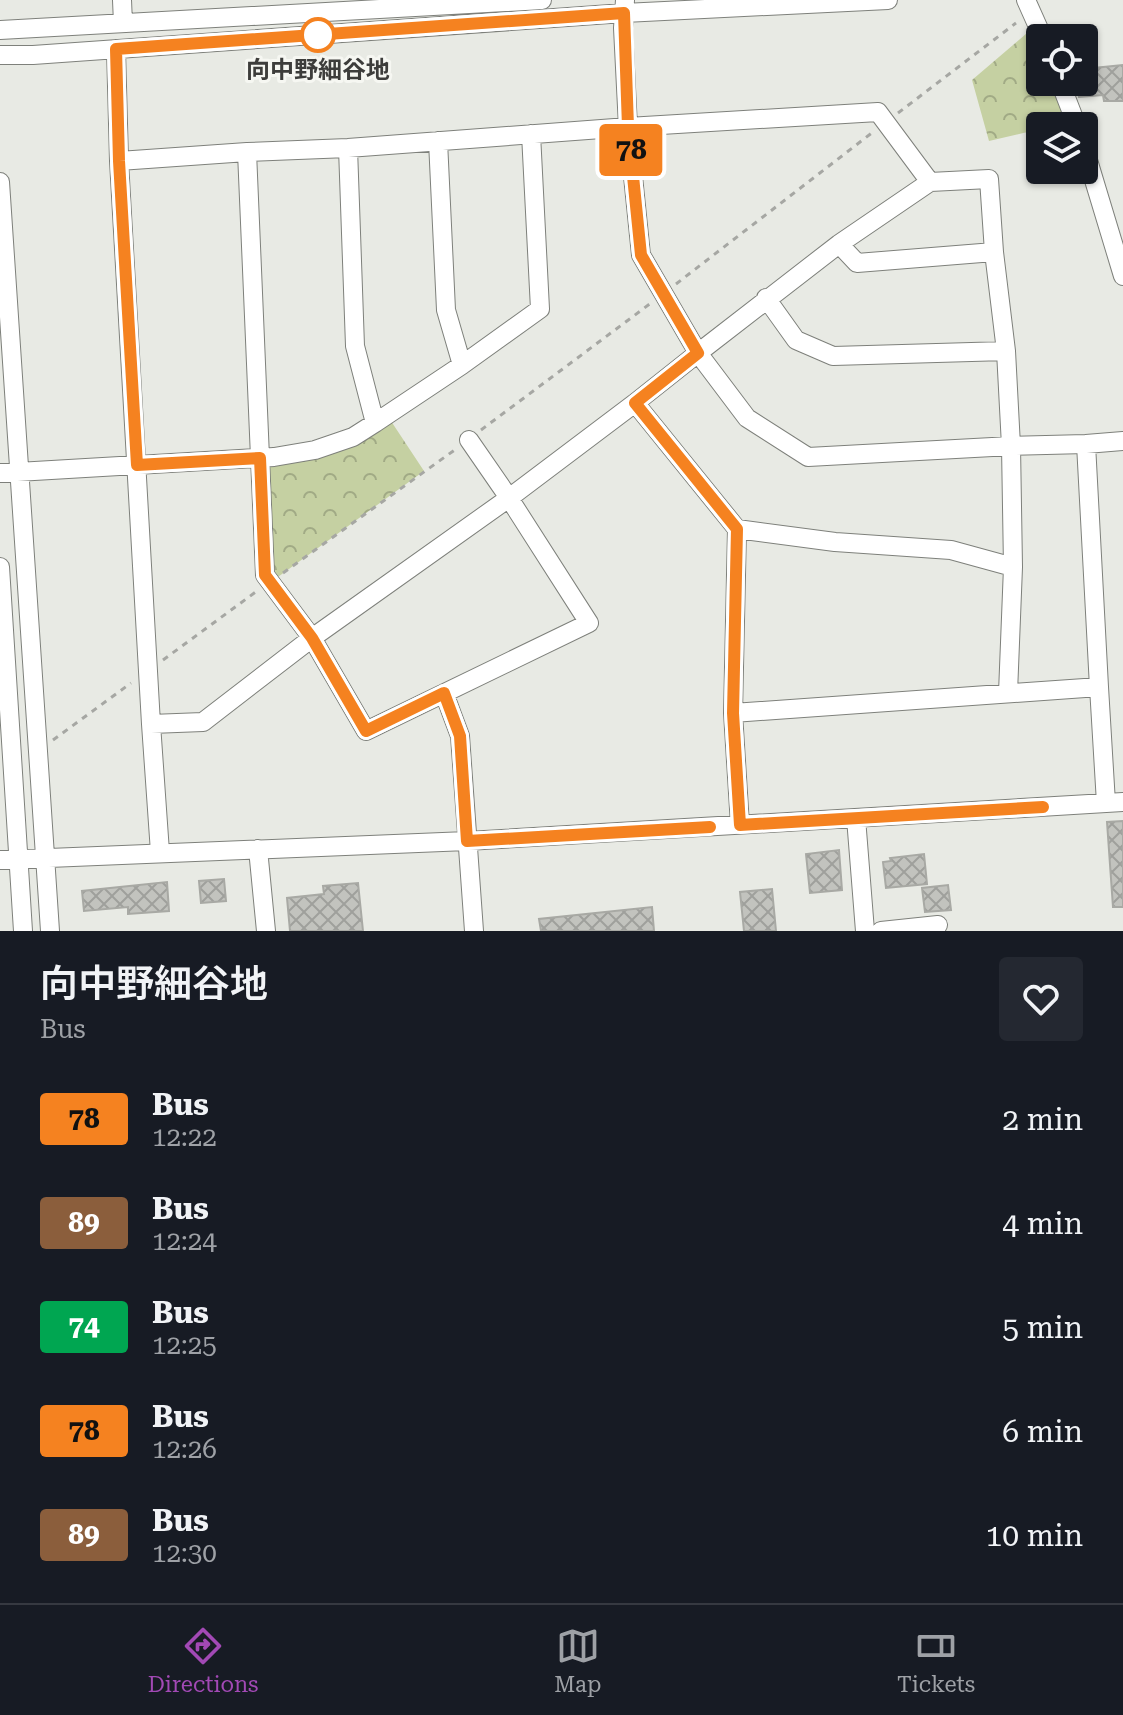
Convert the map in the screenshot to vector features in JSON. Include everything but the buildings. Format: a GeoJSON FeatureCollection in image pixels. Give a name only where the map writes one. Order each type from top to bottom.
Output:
{"type":"FeatureCollection","features":[{"type":"Feature","properties":{"kind":"street"},"geometry":{"type":"LineString","coordinates":[[122,0],[123,23]]}},
{"type":"Feature","properties":{"kind":"street"},"geometry":{"type":"LineString","coordinates":[[0,30],[542,0]]}},
{"type":"Feature","properties":{"kind":"street"},"geometry":{"type":"LineString","coordinates":[[0,55],[116,49],[624,7],[888,0]]}},
{"type":"Feature","properties":{"kind":"street"},"geometry":{"type":"LineString","coordinates":[[1026,0],[1037,24]]}},
{"type":"Feature","properties":{"kind":"street"},"geometry":{"type":"LineString","coordinates":[[624,7],[628,127],[641,255],[698,353],[747,418],[808,457],[1123,441]]}},
{"type":"Feature","properties":{"kind":"street"},"geometry":{"type":"LineString","coordinates":[[116,49],[119,161],[160,852]]}},
{"type":"Feature","properties":{"kind":"street"},"geometry":{"type":"LineString","coordinates":[[119,161],[878,112],[930,182]]}},
{"type":"Feature","properties":{"kind":"street"},"geometry":{"type":"LineString","coordinates":[[9,472],[260,458],[315,450],[353,437],[375,423],[540,309],[531,134]]}},
{"type":"Feature","properties":{"kind":"street"},"geometry":{"type":"LineString","coordinates":[[438,141],[446,310],[462,365]]}},
{"type":"Feature","properties":{"kind":"street"},"geometry":{"type":"LineString","coordinates":[[348,148],[355,346],[375,423]]}},
{"type":"Feature","properties":{"kind":"street"},"geometry":{"type":"LineString","coordinates":[[247,152],[265,575],[312,638],[366,731],[589,623],[469,440]]}},
{"type":"Feature","properties":{"kind":"street"},"geometry":{"type":"LineString","coordinates":[[151,724],[203,722],[312,638],[509,498],[635,403],[766,298],[930,182],[989,179],[1006,351],[1011,446],[1013,567],[1008,693]]}},
{"type":"Feature","properties":{"kind":"street"},"geometry":{"type":"LineString","coordinates":[[0,182],[9,472],[50,931]]}},
{"type":"Feature","properties":{"kind":"street"},"geometry":{"type":"LineString","coordinates":[[1095,184],[1123,276]]}},
{"type":"Feature","properties":{"kind":"street"},"geometry":{"type":"LineString","coordinates":[[839,244],[857,263],[994,252]]}},
{"type":"Feature","properties":{"kind":"street"},"geometry":{"type":"LineString","coordinates":[[766,298],[796,340],[833,356],[1006,351]]}},
{"type":"Feature","properties":{"kind":"street"},"geometry":{"type":"LineString","coordinates":[[635,403],[737,529],[733,713],[740,825]]}},
{"type":"Feature","properties":{"kind":"street"},"geometry":{"type":"LineString","coordinates":[[9,859],[467,841],[1114,803],[1099,687],[1086,444]]}},
{"type":"Feature","properties":{"kind":"street"},"geometry":{"type":"LineString","coordinates":[[737,529],[835,542],[951,550],[1013,567]]}},
{"type":"Feature","properties":{"kind":"street"},"geometry":{"type":"LineString","coordinates":[[0,567],[9,859],[23,931]]}},
{"type":"Feature","properties":{"kind":"street"},"geometry":{"type":"LineString","coordinates":[[733,713],[1099,687]]}},
{"type":"Feature","properties":{"kind":"street"},"geometry":{"type":"LineString","coordinates":[[444,693],[460,736],[474,931]]}},
{"type":"Feature","properties":{"kind":"street"},"geometry":{"type":"LineString","coordinates":[[856,818],[865,931]]}},
{"type":"Feature","properties":{"kind":"street"},"geometry":{"type":"LineString","coordinates":[[258,849],[266,931]]}},
{"type":"Feature","properties":{"kind":"street"},"geometry":{"type":"LineString","coordinates":[[881,931],[938,925]]}},
{"type":"Feature","properties":{"kind":"path"},"geometry":{"type":"LineString","coordinates":[[49,743],[271,582]]}},
{"type":"Feature","properties":{"kind":"green space"},"geometry":{"type":"Polygon","coordinates":[[[1026,34],[1026,96],[1061,96],[1067,112],[1026,112],[1026,132],[989,141],[972,80],[1026,34]]]}},
{"type":"Feature","properties":{"kind":"green space"},"geometry":{"type":"Polygon","coordinates":[[[387,415],[424,471],[271,582],[260,458],[274,457],[387,415]]]}},
{"type":"Feature","properties":{"kind":"bus line","name":"78"},"geometry":{"type":"LineString","coordinates":[[710,827],[467,841],[460,736],[444,693],[366,731],[312,638],[265,575],[260,458],[137,465],[119,161],[116,49],[624,13],[628,127],[641,255],[698,353],[635,403],[737,529],[733,713],[740,825],[1043,807]]}},
{"type":"Feature","properties":{"kind":"place","name":"向中野細谷地"},"geometry":{"type":"Point","coordinates":[318,35]}}]}
